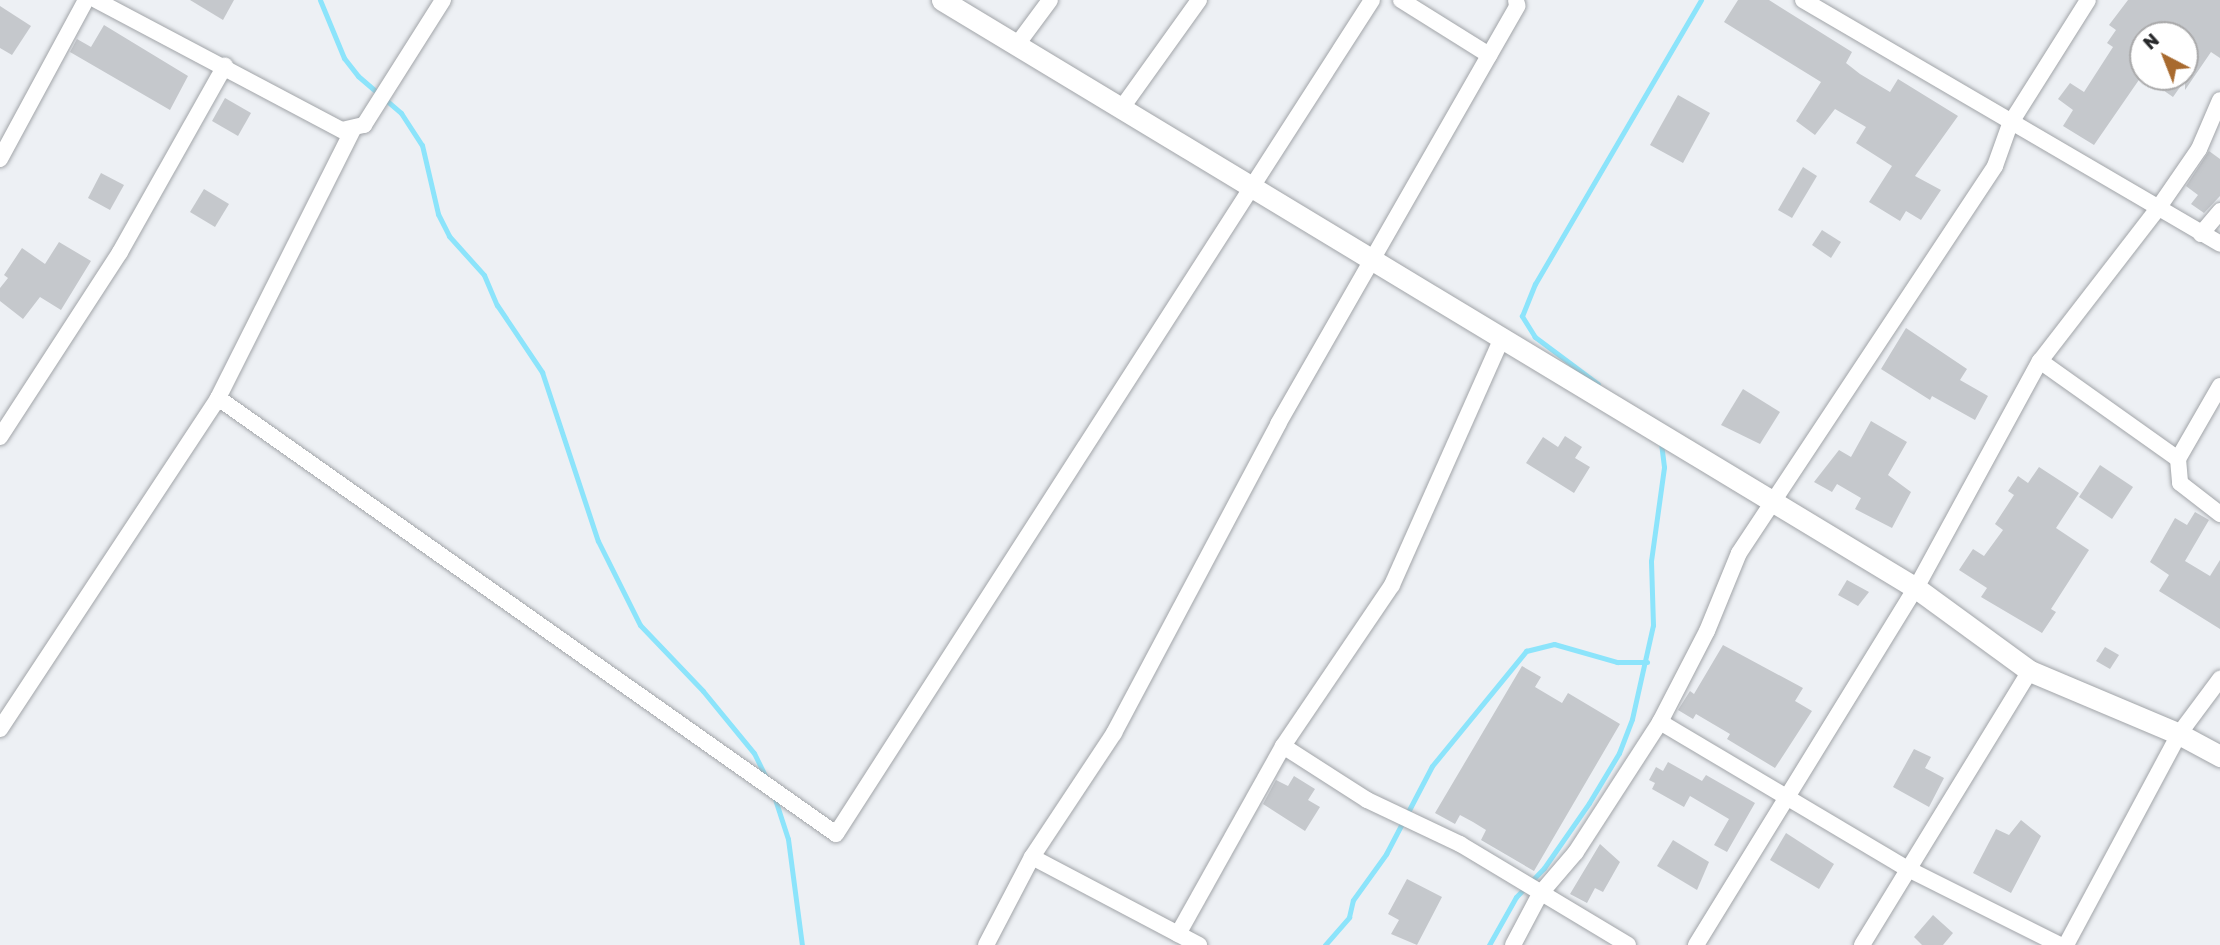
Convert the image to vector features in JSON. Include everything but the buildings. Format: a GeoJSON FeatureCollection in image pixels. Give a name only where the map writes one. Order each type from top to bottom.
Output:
{"type":"FeatureCollection","features":[{"type":"Feature","properties":{"kind":"street"},"geometry":{"type":"LineString","coordinates":[[0,159],[86,0]]}},
{"type":"Feature","properties":{"kind":"street"},"geometry":{"type":"LineString","coordinates":[[96,0],[225,66],[325,124],[354,130]]}},
{"type":"Feature","properties":{"kind":"street"},"geometry":{"type":"LineString","coordinates":[[0,729],[218,398],[354,130],[364,125],[443,0]]}},
{"type":"Feature","properties":{"kind":"street"},"geometry":{"type":"LineString","coordinates":[[943,0],[1250,188],[1372,258],[1772,504],[1916,588],[2030,671],[2179,734],[2220,756]]}},
{"type":"Feature","properties":{"kind":"street"},"geometry":{"type":"LineString","coordinates":[[1016,46],[1050,0]]}},
{"type":"Feature","properties":{"kind":"street"},"geometry":{"type":"LineString","coordinates":[[1121,109],[1199,0]]}},
{"type":"Feature","properties":{"kind":"street"},"geometry":{"type":"LineString","coordinates":[[218,398],[836,834],[1372,0]]}},
{"type":"Feature","properties":{"kind":"street"},"geometry":{"type":"LineString","coordinates":[[1401,0],[1489,55]]}},
{"type":"Feature","properties":{"kind":"street"},"geometry":{"type":"LineString","coordinates":[[986,945],[1032,857],[1114,733],[1278,424],[1489,55],[1516,0]]}},
{"type":"Feature","properties":{"kind":"street"},"geometry":{"type":"LineString","coordinates":[[1803,0],[2010,124],[2220,244]]}},
{"type":"Feature","properties":{"kind":"street"},"geometry":{"type":"LineString","coordinates":[[1513,945],[1541,894],[1576,852],[1660,722],[1707,631],[1739,553],[1987,178],[2010,124],[2088,0]]}},
{"type":"Feature","properties":{"kind":"street"},"geometry":{"type":"LineString","coordinates":[[0,437],[120,252],[225,66]]}},
{"type":"Feature","properties":{"kind":"street"},"geometry":{"type":"LineString","coordinates":[[1696,945],[1916,588],[2040,361],[2159,208],[2199,149],[2220,100]]}},
{"type":"Feature","properties":{"kind":"street"},"geometry":{"type":"LineString","coordinates":[[2201,234],[2220,211]]}},
{"type":"Feature","properties":{"kind":"street"},"geometry":{"type":"LineString","coordinates":[[1178,934],[1283,746],[1392,585],[1502,338]]}},
{"type":"Feature","properties":{"kind":"street"},"geometry":{"type":"LineString","coordinates":[[2040,361],[2178,459]]}},
{"type":"Feature","properties":{"kind":"street"},"geometry":{"type":"LineString","coordinates":[[2220,386],[2178,459],[2180,483],[2220,514]]}},
{"type":"Feature","properties":{"kind":"street"},"geometry":{"type":"LineString","coordinates":[[1862,945],[2030,671]]}},
{"type":"Feature","properties":{"kind":"street"},"geometry":{"type":"LineString","coordinates":[[2066,945],[2179,734],[2220,679]]}},
{"type":"Feature","properties":{"kind":"street"},"geometry":{"type":"LineString","coordinates":[[1660,722],[1908,869],[2060,945]]}},
{"type":"Feature","properties":{"kind":"street"},"geometry":{"type":"LineString","coordinates":[[1283,746],[1367,800],[1460,844],[1628,945]]}},
{"type":"Feature","properties":{"kind":"street"},"geometry":{"type":"LineString","coordinates":[[1032,857],[1199,945]]}},
{"type":"Feature","properties":{"kind":"waterway"},"geometry":{"type":"LineString","coordinates":[[320,0],[344,58],[358,76],[401,113],[422,145],[438,214],[449,236],[484,275],[497,305],[542,372],[598,541],[640,625],[703,691],[754,753],[766,778]]}},
{"type":"Feature","properties":{"kind":"waterway"},"geometry":{"type":"LineString","coordinates":[[1598,384],[1535,337],[1522,316],[1535,284],[1701,0]]}},
{"type":"Feature","properties":{"kind":"waterway"},"geometry":{"type":"LineString","coordinates":[[1489,945],[1516,897],[1544,868],[1589,803],[1619,753],[1632,719],[1653,625],[1651,561],[1664,467],[1661,443]]}},
{"type":"Feature","properties":{"kind":"waterway"},"geometry":{"type":"LineString","coordinates":[[1325,945],[1349,917],[1353,900],[1386,854],[1432,766],[1526,651],[1554,644],[1617,662],[1647,662]]}},
{"type":"Feature","properties":{"kind":"waterway"},"geometry":{"type":"LineString","coordinates":[[774,796],[788,839],[802,945]]}}]}
